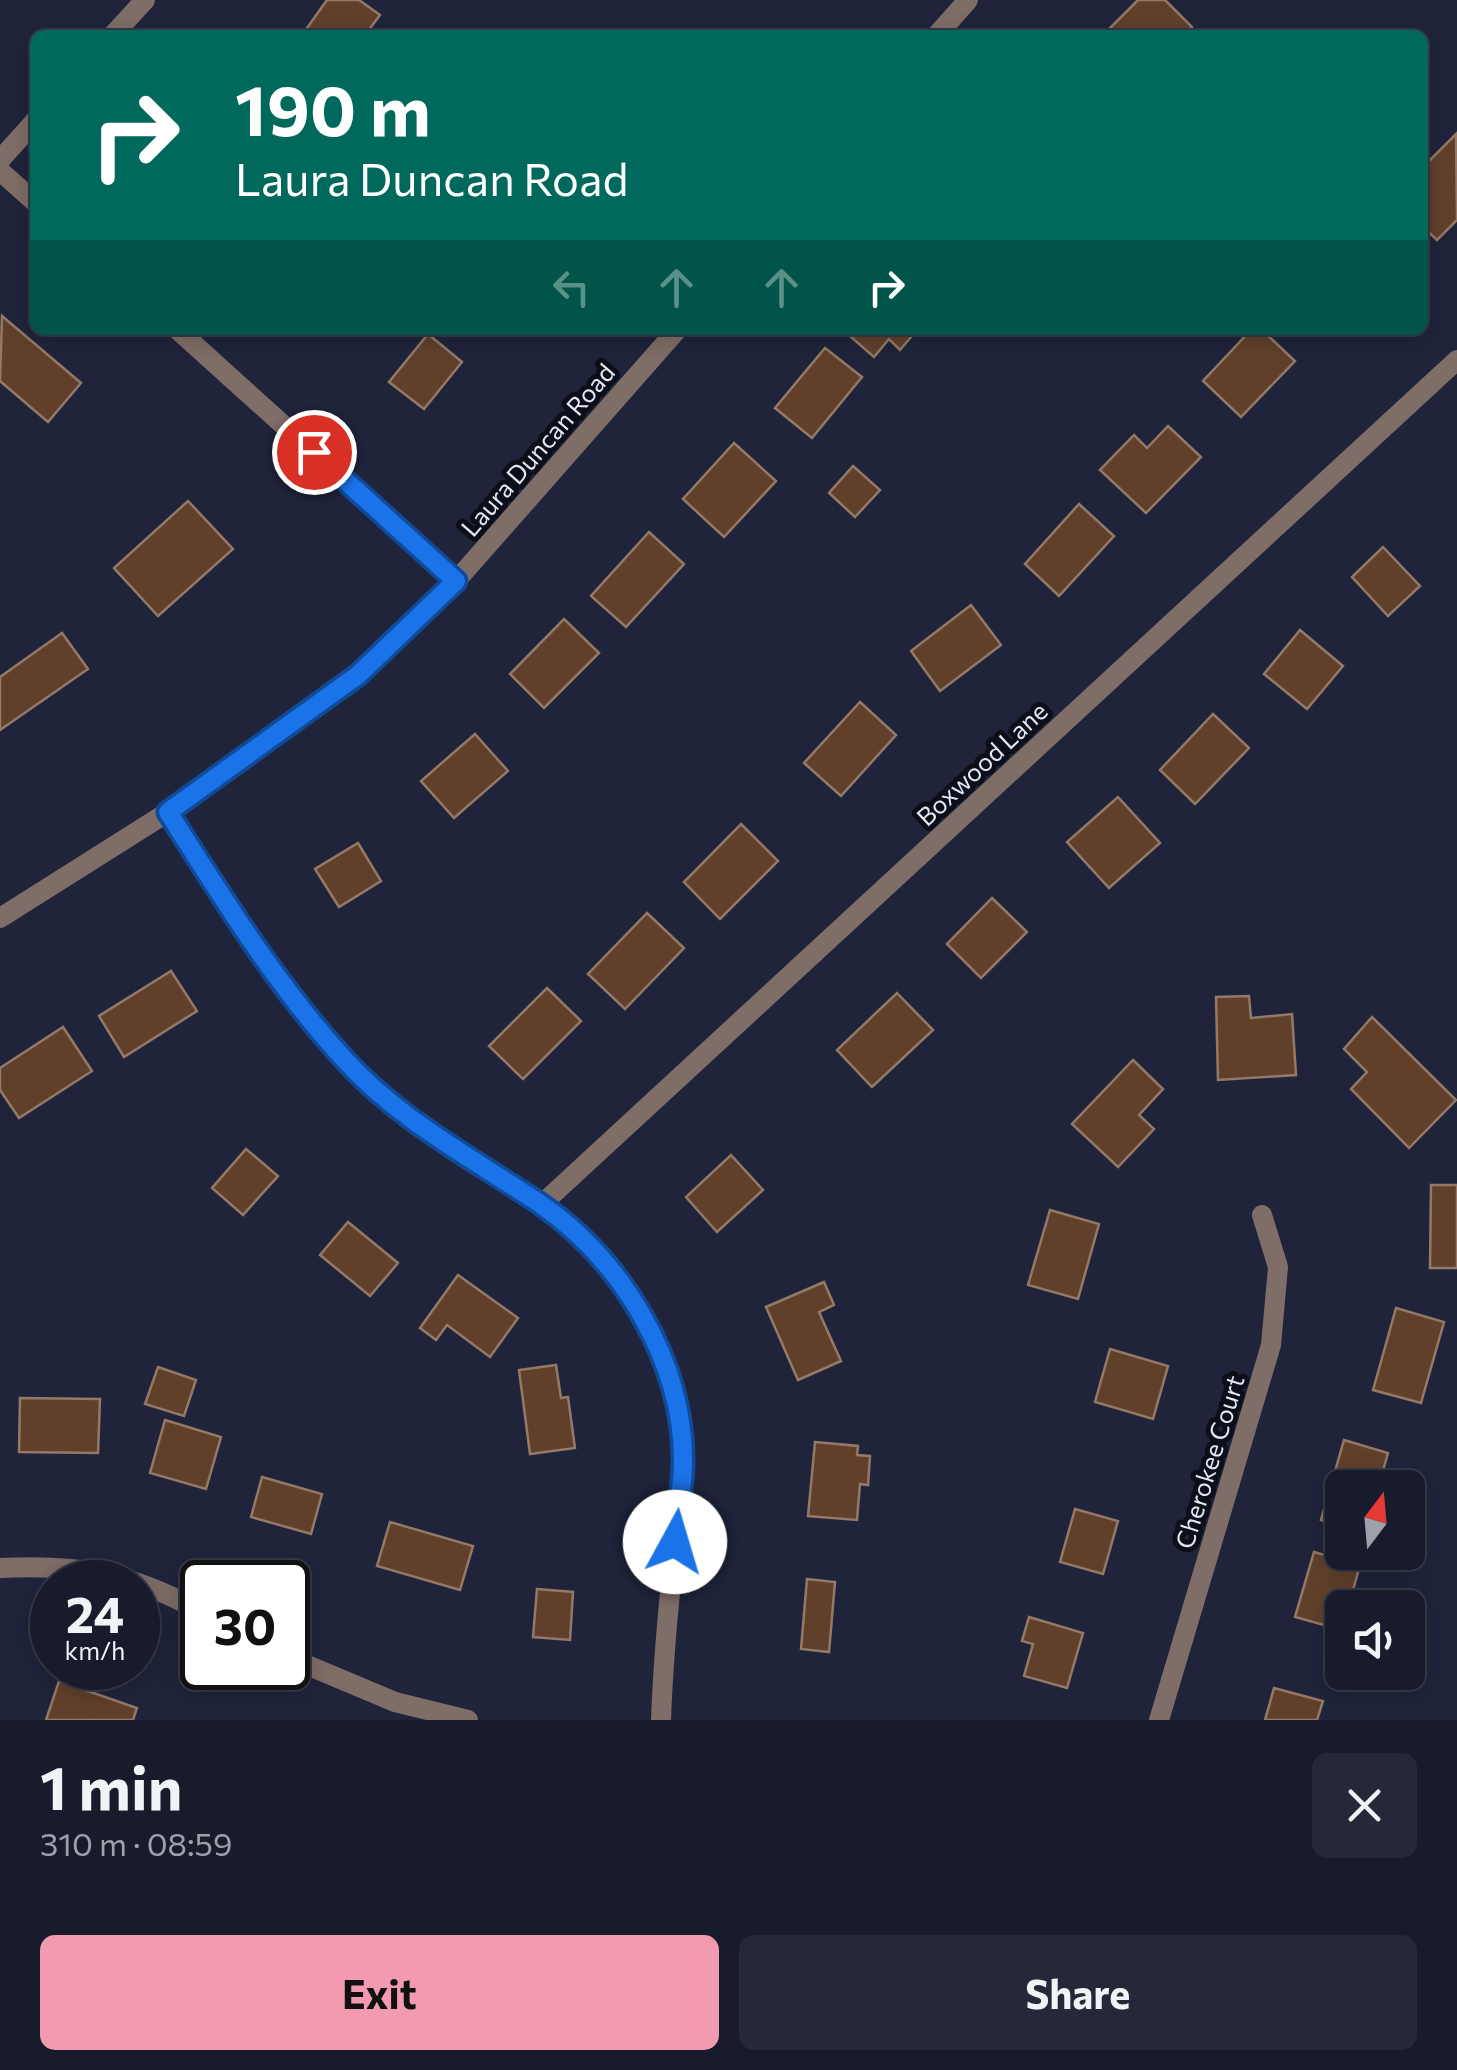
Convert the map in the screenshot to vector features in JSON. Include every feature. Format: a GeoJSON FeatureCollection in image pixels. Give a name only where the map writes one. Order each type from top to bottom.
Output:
{"type":"FeatureCollection","features":[{"type":"Feature","properties":{"kind":"street"},"geometry":{"type":"LineString","coordinates":[[118,30],[145,0]]}},
{"type":"Feature","properties":{"kind":"street"},"geometry":{"type":"LineString","coordinates":[[941,30],[968,0]]}},
{"type":"Feature","properties":{"kind":"street"},"geometry":{"type":"LineString","coordinates":[[0,160],[30,127]]}},
{"type":"Feature","properties":{"kind":"street"},"geometry":{"type":"LineString","coordinates":[[0,171],[30,198]]}},
{"type":"Feature","properties":{"kind":"street"},"geometry":{"type":"LineString","coordinates":[[184,335],[456,581]]}},
{"type":"Feature","properties":{"kind":"street","name":"Laura Duncan Road"},"geometry":{"type":"LineString","coordinates":[[0,918],[168,812],[358,675],[456,581],[673,335]]}},
{"type":"Feature","properties":{"kind":"street","name":"Boxwood Lane"},"geometry":{"type":"LineString","coordinates":[[541,1205],[1457,360]]}},
{"type":"Feature","properties":{"kind":"street"},"geometry":{"type":"LineString","coordinates":[[168,812],[237,920],[344,1060],[416,1122],[470,1162],[541,1205],[602,1256],[634,1303],[660,1352],[676,1407],[683,1464],[661,1720]]}},
{"type":"Feature","properties":{"kind":"street","name":"Cherokee Court"},"geometry":{"type":"LineString","coordinates":[[1160,1720],[1271,1344],[1278,1266],[1262,1215]]}},
{"type":"Feature","properties":{"kind":"street"},"geometry":{"type":"LineString","coordinates":[[0,1568],[58,1565],[114,1574],[180,1600]]}},
{"type":"Feature","properties":{"kind":"street"},"geometry":{"type":"LineString","coordinates":[[310,1667],[395,1702],[468,1720]]}},
{"type":"Feature","properties":{"kind":"building"},"geometry":{"type":"Polygon","coordinates":[[[327,0],[359,0],[380,15],[369,30],[306,30],[327,0]]]}},
{"type":"Feature","properties":{"kind":"building"},"geometry":{"type":"Polygon","coordinates":[[[1138,0],[1165,0],[1192,27],[1189,30],[1108,30],[1138,0]]]}},
{"type":"Feature","properties":{"kind":"building"},"geometry":{"type":"Polygon","coordinates":[[[1456,134],[1457,220],[1437,240],[1428,232],[1428,162],[1456,134]]]}},
{"type":"Feature","properties":{"kind":"building"},"geometry":{"type":"Polygon","coordinates":[[[2,316],[81,383],[48,422],[0,381],[2,316]]]}},
{"type":"Feature","properties":{"kind":"building"},"geometry":{"type":"Polygon","coordinates":[[[427,335],[462,362],[424,409],[389,382],[427,335]]]}},
{"type":"Feature","properties":{"kind":"building"},"geometry":{"type":"Polygon","coordinates":[[[849,335],[913,335],[900,350],[889,339],[874,357],[849,335]]]}},
{"type":"Feature","properties":{"kind":"building"},"geometry":{"type":"Polygon","coordinates":[[[1246,335],[1267,335],[1295,361],[1241,417],[1203,381],[1246,335]]]}},
{"type":"Feature","properties":{"kind":"building"},"geometry":{"type":"Polygon","coordinates":[[[825,348],[862,377],[812,438],[775,408],[825,348]]]}},
{"type":"Feature","properties":{"kind":"building"},"geometry":{"type":"Polygon","coordinates":[[[1168,426],[1201,457],[1146,513],[1100,470],[1134,435],[1147,448],[1168,426]]]}},
{"type":"Feature","properties":{"kind":"building"},"geometry":{"type":"Polygon","coordinates":[[[734,443],[776,481],[724,537],[683,499],[734,443]]]}},
{"type":"Feature","properties":{"kind":"building"},"geometry":{"type":"Polygon","coordinates":[[[853,466],[880,490],[855,517],[829,493],[853,466]]]}},
{"type":"Feature","properties":{"kind":"building"},"geometry":{"type":"Polygon","coordinates":[[[188,501],[233,549],[158,616],[114,568],[188,501]]]}},
{"type":"Feature","properties":{"kind":"building"},"geometry":{"type":"Polygon","coordinates":[[[1079,504],[1114,536],[1059,596],[1025,564],[1079,504]]]}},
{"type":"Feature","properties":{"kind":"building"},"geometry":{"type":"Polygon","coordinates":[[[649,532],[684,564],[626,627],[591,596],[649,532]]]}},
{"type":"Feature","properties":{"kind":"building"},"geometry":{"type":"Polygon","coordinates":[[[1383,547],[1420,586],[1388,616],[1352,577],[1383,547]]]}},
{"type":"Feature","properties":{"kind":"building"},"geometry":{"type":"Polygon","coordinates":[[[971,605],[1001,645],[940,691],[911,651],[971,605]]]}},
{"type":"Feature","properties":{"kind":"building"},"geometry":{"type":"Polygon","coordinates":[[[564,619],[599,653],[544,708],[510,674],[564,619]]]}},
{"type":"Feature","properties":{"kind":"building"},"geometry":{"type":"Polygon","coordinates":[[[1300,630],[1343,666],[1307,709],[1264,674],[1300,630]]]}},
{"type":"Feature","properties":{"kind":"building"},"geometry":{"type":"Polygon","coordinates":[[[62,633],[88,669],[0,730],[0,677],[62,633]]]}},
{"type":"Feature","properties":{"kind":"building"},"geometry":{"type":"Polygon","coordinates":[[[860,702],[896,735],[841,796],[804,763],[860,702]]]}},
{"type":"Feature","properties":{"kind":"building"},"geometry":{"type":"Polygon","coordinates":[[[1213,714],[1249,748],[1195,804],[1160,770],[1213,714]]]}},
{"type":"Feature","properties":{"kind":"building"},"geometry":{"type":"Polygon","coordinates":[[[475,734],[508,771],[454,818],[421,781],[475,734]]]}},
{"type":"Feature","properties":{"kind":"building"},"geometry":{"type":"Polygon","coordinates":[[[1118,797],[1160,843],[1109,888],[1067,842],[1118,797]]]}},
{"type":"Feature","properties":{"kind":"building"},"geometry":{"type":"Polygon","coordinates":[[[741,824],[778,861],[720,919],[684,882],[741,824]]]}},
{"type":"Feature","properties":{"kind":"building"},"geometry":{"type":"Polygon","coordinates":[[[358,843],[381,881],[339,907],[315,869],[358,843]]]}},
{"type":"Feature","properties":{"kind":"building"},"geometry":{"type":"Polygon","coordinates":[[[992,898],[1027,932],[981,978],[947,944],[992,898]]]}},
{"type":"Feature","properties":{"kind":"building"},"geometry":{"type":"Polygon","coordinates":[[[647,913],[684,948],[625,1009],[588,974],[647,913]]]}},
{"type":"Feature","properties":{"kind":"building"},"geometry":{"type":"Polygon","coordinates":[[[171,971],[197,1011],[124,1057],[99,1016],[171,971]]]}},
{"type":"Feature","properties":{"kind":"building"},"geometry":{"type":"Polygon","coordinates":[[[547,988],[581,1021],[523,1079],[489,1046],[547,988]]]}},
{"type":"Feature","properties":{"kind":"building"},"geometry":{"type":"Polygon","coordinates":[[[897,993],[933,1030],[872,1087],[837,1050],[897,993]]]}},
{"type":"Feature","properties":{"kind":"building"},"geometry":{"type":"Polygon","coordinates":[[[1249,996],[1251,1018],[1292,1014],[1296,1075],[1218,1080],[1216,997],[1249,996]]]}},
{"type":"Feature","properties":{"kind":"building"},"geometry":{"type":"Polygon","coordinates":[[[1372,1017],[1456,1100],[1409,1148],[1351,1089],[1367,1072],[1344,1049],[1372,1017]]]}},
{"type":"Feature","properties":{"kind":"building"},"geometry":{"type":"Polygon","coordinates":[[[63,1027],[92,1071],[19,1118],[0,1090],[0,1068],[63,1027]]]}},
{"type":"Feature","properties":{"kind":"building"},"geometry":{"type":"Polygon","coordinates":[[[1133,1060],[1163,1089],[1139,1115],[1154,1129],[1118,1167],[1072,1124],[1133,1060]]]}},
{"type":"Feature","properties":{"kind":"building"},"geometry":{"type":"Polygon","coordinates":[[[246,1149],[278,1176],[243,1215],[212,1188],[246,1149]]]}},
{"type":"Feature","properties":{"kind":"building"},"geometry":{"type":"Polygon","coordinates":[[[731,1155],[763,1190],[717,1232],[686,1197],[731,1155]]]}},
{"type":"Feature","properties":{"kind":"building"},"geometry":{"type":"Polygon","coordinates":[[[1431,1185],[1457,1185],[1457,1268],[1430,1268],[1431,1185]]]}},
{"type":"Feature","properties":{"kind":"building"},"geometry":{"type":"Polygon","coordinates":[[[1050,1210],[1099,1224],[1078,1299],[1028,1285],[1050,1210]]]}},
{"type":"Feature","properties":{"kind":"building"},"geometry":{"type":"Polygon","coordinates":[[[348,1222],[398,1263],[370,1296],[320,1255],[348,1222]]]}},
{"type":"Feature","properties":{"kind":"building"},"geometry":{"type":"Polygon","coordinates":[[[458,1275],[518,1318],[490,1357],[447,1325],[436,1340],[420,1328],[458,1275]]]}},
{"type":"Feature","properties":{"kind":"building"},"geometry":{"type":"Polygon","coordinates":[[[824,1282],[834,1305],[819,1312],[841,1361],[798,1380],[766,1307],[824,1282]]]}},
{"type":"Feature","properties":{"kind":"building"},"geometry":{"type":"Polygon","coordinates":[[[1396,1308],[1444,1322],[1421,1403],[1373,1390],[1396,1308]]]}},
{"type":"Feature","properties":{"kind":"building"},"geometry":{"type":"Polygon","coordinates":[[[1110,1349],[1168,1366],[1153,1419],[1095,1402],[1110,1349]]]}},
{"type":"Feature","properties":{"kind":"building"},"geometry":{"type":"Polygon","coordinates":[[[556,1365],[561,1398],[568,1397],[575,1448],[530,1454],[519,1370],[556,1365]]]}},
{"type":"Feature","properties":{"kind":"building"},"geometry":{"type":"Polygon","coordinates":[[[158,1367],[196,1380],[184,1416],[145,1404],[158,1367]]]}},
{"type":"Feature","properties":{"kind":"building"},"geometry":{"type":"Polygon","coordinates":[[[20,1398],[100,1399],[98,1453],[19,1452],[20,1398]]]}},
{"type":"Feature","properties":{"kind":"building"},"geometry":{"type":"Polygon","coordinates":[[[165,1420],[221,1437],[206,1489],[150,1473],[165,1420]]]}},
{"type":"Feature","properties":{"kind":"building"},"geometry":{"type":"Polygon","coordinates":[[[1344,1440],[1388,1453],[1383,1470],[1335,1470],[1344,1440]]]}},
{"type":"Feature","properties":{"kind":"building"},"geometry":{"type":"Polygon","coordinates":[[[815,1442],[858,1446],[857,1455],[870,1456],[868,1485],[860,1484],[857,1520],[808,1516],[815,1442]]]}},
{"type":"Feature","properties":{"kind":"building"},"geometry":{"type":"Polygon","coordinates":[[[262,1477],[322,1494],[311,1534],[251,1517],[262,1477]]]}},
{"type":"Feature","properties":{"kind":"building"},"geometry":{"type":"Polygon","coordinates":[[[1075,1509],[1118,1521],[1103,1574],[1060,1562],[1075,1509]]]}},
{"type":"Feature","properties":{"kind":"building"},"geometry":{"type":"Polygon","coordinates":[[[390,1522],[473,1546],[460,1590],[377,1566],[390,1522]]]}},
{"type":"Feature","properties":{"kind":"building"},"geometry":{"type":"Polygon","coordinates":[[[1314,1552],[1325,1555],[1325,1570],[1359,1570],[1353,1590],[1325,1590],[1325,1625],[1295,1617],[1314,1552]]]}},
{"type":"Feature","properties":{"kind":"building"},"geometry":{"type":"Polygon","coordinates":[[[807,1579],[835,1582],[829,1652],[801,1649],[807,1579]]]}},
{"type":"Feature","properties":{"kind":"building"},"geometry":{"type":"Polygon","coordinates":[[[537,1589],[573,1592],[570,1640],[533,1637],[537,1589]]]}},
{"type":"Feature","properties":{"kind":"building"},"geometry":{"type":"Polygon","coordinates":[[[1029,1617],[1083,1633],[1067,1688],[1024,1676],[1033,1644],[1022,1641],[1029,1617]]]}},
{"type":"Feature","properties":{"kind":"building"},"geometry":{"type":"Polygon","coordinates":[[[1274,1688],[1323,1701],[1317,1720],[1265,1720],[1274,1688]]]}},
{"type":"Feature","properties":{"kind":"building"},"geometry":{"type":"Polygon","coordinates":[[[56,1690],[85,1690],[137,1708],[133,1720],[46,1720],[56,1690]]]}},
{"type":"Feature","properties":{"kind":"route"},"geometry":{"type":"LineString","coordinates":[[314,452],[456,581],[358,675],[168,812],[237,920],[344,1060],[402,1112],[470,1162],[541,1205],[602,1256],[634,1303],[660,1352],[676,1407],[683,1464],[675,1542]]}}]}
